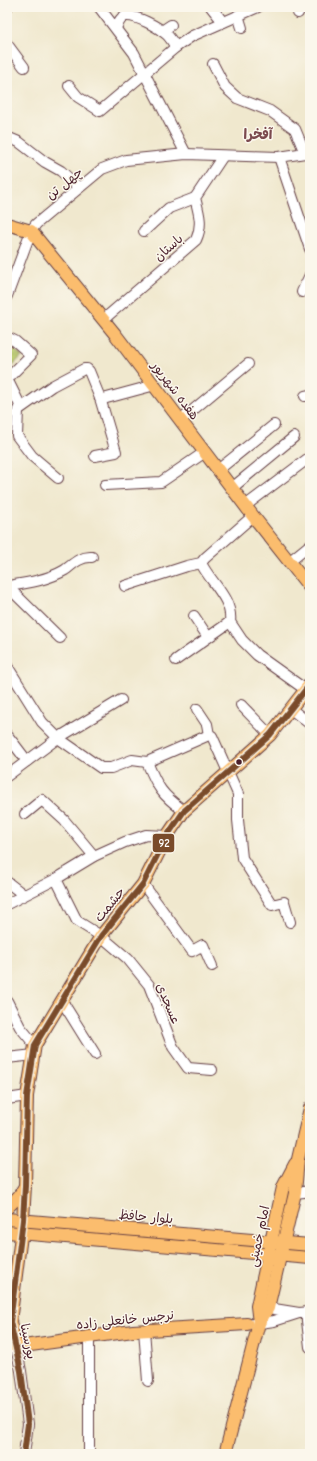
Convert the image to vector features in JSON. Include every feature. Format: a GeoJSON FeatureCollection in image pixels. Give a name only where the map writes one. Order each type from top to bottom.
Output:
{"type":"FeatureCollection","features":[{"type":"Feature","properties":{"kind":"main road"},"geometry":{"type":"LineString","coordinates":[[7,224],[32,231]]}},
{"type":"Feature","properties":{"kind":"main road","name":"هفده شهریور"},"geometry":{"type":"LineString","coordinates":[[32,231],[155,385],[245,506],[310,588]]}},
{"type":"Feature","properties":{"kind":"main road","name":"حشمت"},"geometry":{"type":"LineString","coordinates":[[23,1220],[27,1096],[34,1050],[101,936],[143,884],[168,836],[184,811],[270,735],[308,687]]}},
{"type":"Feature","properties":{"kind":"main road","name":"امام خمینی"},"geometry":{"type":"LineString","coordinates":[[224,1454],[268,1255],[277,1241],[295,1193],[298,1158],[309,1115]]}},
{"type":"Feature","properties":{"kind":"main road","name":"امام خمینی"},"geometry":{"type":"LineString","coordinates":[[253,1324],[268,1308],[280,1256],[277,1241],[283,1187],[298,1158]]}},
{"type":"Feature","properties":{"kind":"main road"},"geometry":{"type":"LineString","coordinates":[[7,1208],[19,1196],[25,1186]]}},
{"type":"Feature","properties":{"kind":"main road","name":"بلوار حافظ"},"geometry":{"type":"LineString","coordinates":[[7,1219],[310,1245]]}},
{"type":"Feature","properties":{"kind":"main road","name":"پورسینا"},"geometry":{"type":"LineString","coordinates":[[12,1347],[10,1322],[23,1220]]}},
{"type":"Feature","properties":{"kind":"main road"},"geometry":{"type":"LineString","coordinates":[[7,1232],[310,1258]]}},
{"type":"Feature","properties":{"kind":"main road","name":"نرجس خانعلی زاده"},"geometry":{"type":"LineString","coordinates":[[12,1347],[144,1330],[253,1324]]}},
{"type":"Feature","properties":{"kind":"street"},"geometry":{"type":"LineString","coordinates":[[99,7],[134,53],[186,154]]}},
{"type":"Feature","properties":{"kind":"street"},"geometry":{"type":"LineString","coordinates":[[211,7],[222,22]]}},
{"type":"Feature","properties":{"kind":"street"},"geometry":{"type":"LineString","coordinates":[[69,86],[78,96],[100,111],[176,47],[192,36],[258,7]]}},
{"type":"Feature","properties":{"kind":"street"},"geometry":{"type":"LineString","coordinates":[[116,28],[121,15],[134,18],[152,25],[168,34],[176,47]]}},
{"type":"Feature","properties":{"kind":"street"},"geometry":{"type":"LineString","coordinates":[[238,15],[242,28]]}},
{"type":"Feature","properties":{"kind":"street"},"geometry":{"type":"LineString","coordinates":[[162,31],[171,24]]}},
{"type":"Feature","properties":{"kind":"street"},"geometry":{"type":"LineString","coordinates":[[7,44],[24,67]]}},
{"type":"Feature","properties":{"kind":"street"},"geometry":{"type":"LineString","coordinates":[[213,64],[225,88],[237,98],[270,111],[295,129],[307,154]]}},
{"type":"Feature","properties":{"kind":"street"},"geometry":{"type":"LineString","coordinates":[[7,137],[19,142],[45,162],[61,171],[79,188]]}},
{"type":"Feature","properties":{"kind":"street","name":"چهل تن"},"geometry":{"type":"LineString","coordinates":[[7,296],[36,224],[49,211],[102,169],[126,160],[186,154],[279,157],[307,154]]}},
{"type":"Feature","properties":{"kind":"street"},"geometry":{"type":"LineString","coordinates":[[144,231],[169,208],[195,198],[223,156]]}},
{"type":"Feature","properties":{"kind":"street"},"geometry":{"type":"LineString","coordinates":[[279,157],[310,249]]}},
{"type":"Feature","properties":{"kind":"street","name":"باستان"},"geometry":{"type":"LineString","coordinates":[[104,320],[196,240],[200,231],[200,216],[195,198]]}},
{"type":"Feature","properties":{"kind":"street"},"geometry":{"type":"LineString","coordinates":[[302,292],[310,275]]}},
{"type":"Feature","properties":{"kind":"street"},"geometry":{"type":"LineString","coordinates":[[7,337],[15,341],[31,355],[7,379],[20,405],[18,410],[17,436],[32,456],[58,478]]}},
{"type":"Feature","properties":{"kind":"street"},"geometry":{"type":"LineString","coordinates":[[181,420],[248,364]]}},
{"type":"Feature","properties":{"kind":"street"},"geometry":{"type":"LineString","coordinates":[[18,410],[52,386],[87,369],[100,398],[116,452],[96,456]]}},
{"type":"Feature","properties":{"kind":"street"},"geometry":{"type":"LineString","coordinates":[[100,398],[103,399],[155,385]]}},
{"type":"Feature","properties":{"kind":"street"},"geometry":{"type":"LineString","coordinates":[[218,470],[274,425]]}},
{"type":"Feature","properties":{"kind":"street"},"geometry":{"type":"LineString","coordinates":[[232,488],[294,437]]}},
{"type":"Feature","properties":{"kind":"street"},"geometry":{"type":"LineString","coordinates":[[105,485],[161,482],[205,452]]}},
{"type":"Feature","properties":{"kind":"street"},"geometry":{"type":"LineString","coordinates":[[245,506],[310,457]]}},
{"type":"Feature","properties":{"kind":"street"},"geometry":{"type":"LineString","coordinates":[[125,586],[187,566],[201,564],[205,558],[253,516]]}},
{"type":"Feature","properties":{"kind":"street"},"geometry":{"type":"LineString","coordinates":[[289,562],[310,545]]}},
{"type":"Feature","properties":{"kind":"street"},"geometry":{"type":"LineString","coordinates":[[8,586],[48,578],[86,556],[92,557]]}},
{"type":"Feature","properties":{"kind":"street"},"geometry":{"type":"LineString","coordinates":[[201,564],[225,598],[230,616],[230,622],[242,640],[257,655],[308,687]]}},
{"type":"Feature","properties":{"kind":"street"},"geometry":{"type":"LineString","coordinates":[[8,586],[60,638]]}},
{"type":"Feature","properties":{"kind":"street"},"geometry":{"type":"LineString","coordinates":[[194,616],[208,637]]}},
{"type":"Feature","properties":{"kind":"street"},"geometry":{"type":"LineString","coordinates":[[176,660],[230,622]]}},
{"type":"Feature","properties":{"kind":"street"},"geometry":{"type":"LineString","coordinates":[[7,666],[42,722],[58,738],[101,768],[110,768],[132,760],[147,762],[209,734]]}},
{"type":"Feature","properties":{"kind":"street"},"geometry":{"type":"LineString","coordinates":[[7,776],[58,738],[121,700]]}},
{"type":"Feature","properties":{"kind":"street"},"geometry":{"type":"LineString","coordinates":[[241,705],[270,735]]}},
{"type":"Feature","properties":{"kind":"street"},"geometry":{"type":"LineString","coordinates":[[197,709],[208,724],[209,734],[212,736],[238,794],[238,820],[242,858],[272,905],[284,902],[290,922]]}},
{"type":"Feature","properties":{"kind":"street"},"geometry":{"type":"LineString","coordinates":[[291,709],[310,724]]}},
{"type":"Feature","properties":{"kind":"street"},"geometry":{"type":"LineString","coordinates":[[7,735],[10,746],[27,760]]}},
{"type":"Feature","properties":{"kind":"street"},"geometry":{"type":"LineString","coordinates":[[147,762],[158,787],[168,799],[184,811]]}},
{"type":"Feature","properties":{"kind":"street"},"geometry":{"type":"LineString","coordinates":[[25,814],[42,800],[64,820],[94,856]]}},
{"type":"Feature","properties":{"kind":"street"},"geometry":{"type":"LineString","coordinates":[[7,904],[56,879],[94,856],[125,842],[146,835],[168,836]]}},
{"type":"Feature","properties":{"kind":"street","name":"عسجدی"},"geometry":{"type":"LineString","coordinates":[[56,879],[77,921],[101,936],[128,959],[149,985],[173,1047],[188,1068],[212,1070]]}},
{"type":"Feature","properties":{"kind":"street"},"geometry":{"type":"LineString","coordinates":[[7,882],[24,895]]}},
{"type":"Feature","properties":{"kind":"street"},"geometry":{"type":"LineString","coordinates":[[143,884],[192,951],[203,945],[212,966]]}},
{"type":"Feature","properties":{"kind":"street"},"geometry":{"type":"LineString","coordinates":[[7,1001],[34,1050],[7,1058]]}},
{"type":"Feature","properties":{"kind":"street"},"geometry":{"type":"LineString","coordinates":[[62,1001],[95,1054]]}},
{"type":"Feature","properties":{"kind":"street"},"geometry":{"type":"LineString","coordinates":[[7,1099],[27,1096]]}},
{"type":"Feature","properties":{"kind":"street"},"geometry":{"type":"LineString","coordinates":[[295,1193],[310,1190]]}},
{"type":"Feature","properties":{"kind":"street"},"geometry":{"type":"LineString","coordinates":[[268,1308],[305,1312]]}},
{"type":"Feature","properties":{"kind":"street"},"geometry":{"type":"LineString","coordinates":[[253,1324],[274,1321],[305,1312]]}},
{"type":"Feature","properties":{"kind":"street"},"geometry":{"type":"LineString","coordinates":[[305,1312],[310,1347]]}},
{"type":"Feature","properties":{"kind":"street"},"geometry":{"type":"LineString","coordinates":[[144,1330],[148,1381]]}},
{"type":"Feature","properties":{"kind":"street"},"geometry":{"type":"LineString","coordinates":[[89,1337],[89,1454]]}},
{"type":"Feature","properties":{"kind":"street","name":"پورسینا"},"geometry":{"type":"LineString","coordinates":[[12,1347],[21,1371],[28,1424],[24,1454]]}},
{"type":"Feature","properties":{"kind":"green space"},"geometry":{"type":"Polygon","coordinates":[[[7,346],[11,347],[22,356],[8,370],[7,346]]]}},
{"type":"Feature","properties":{"kind":"transit line","name":"92"},"geometry":{"type":"LineString","coordinates":[[24,1454],[28,1424],[21,1371],[10,1322],[23,1220],[27,1096],[35,1045],[101,936],[143,884],[167,836],[184,811],[270,735],[310,684]]}},
{"type":"Feature","properties":{"kind":"district","name":"آفخرا"},"geometry":{"type":"Point","coordinates":[258,134]}}]}
